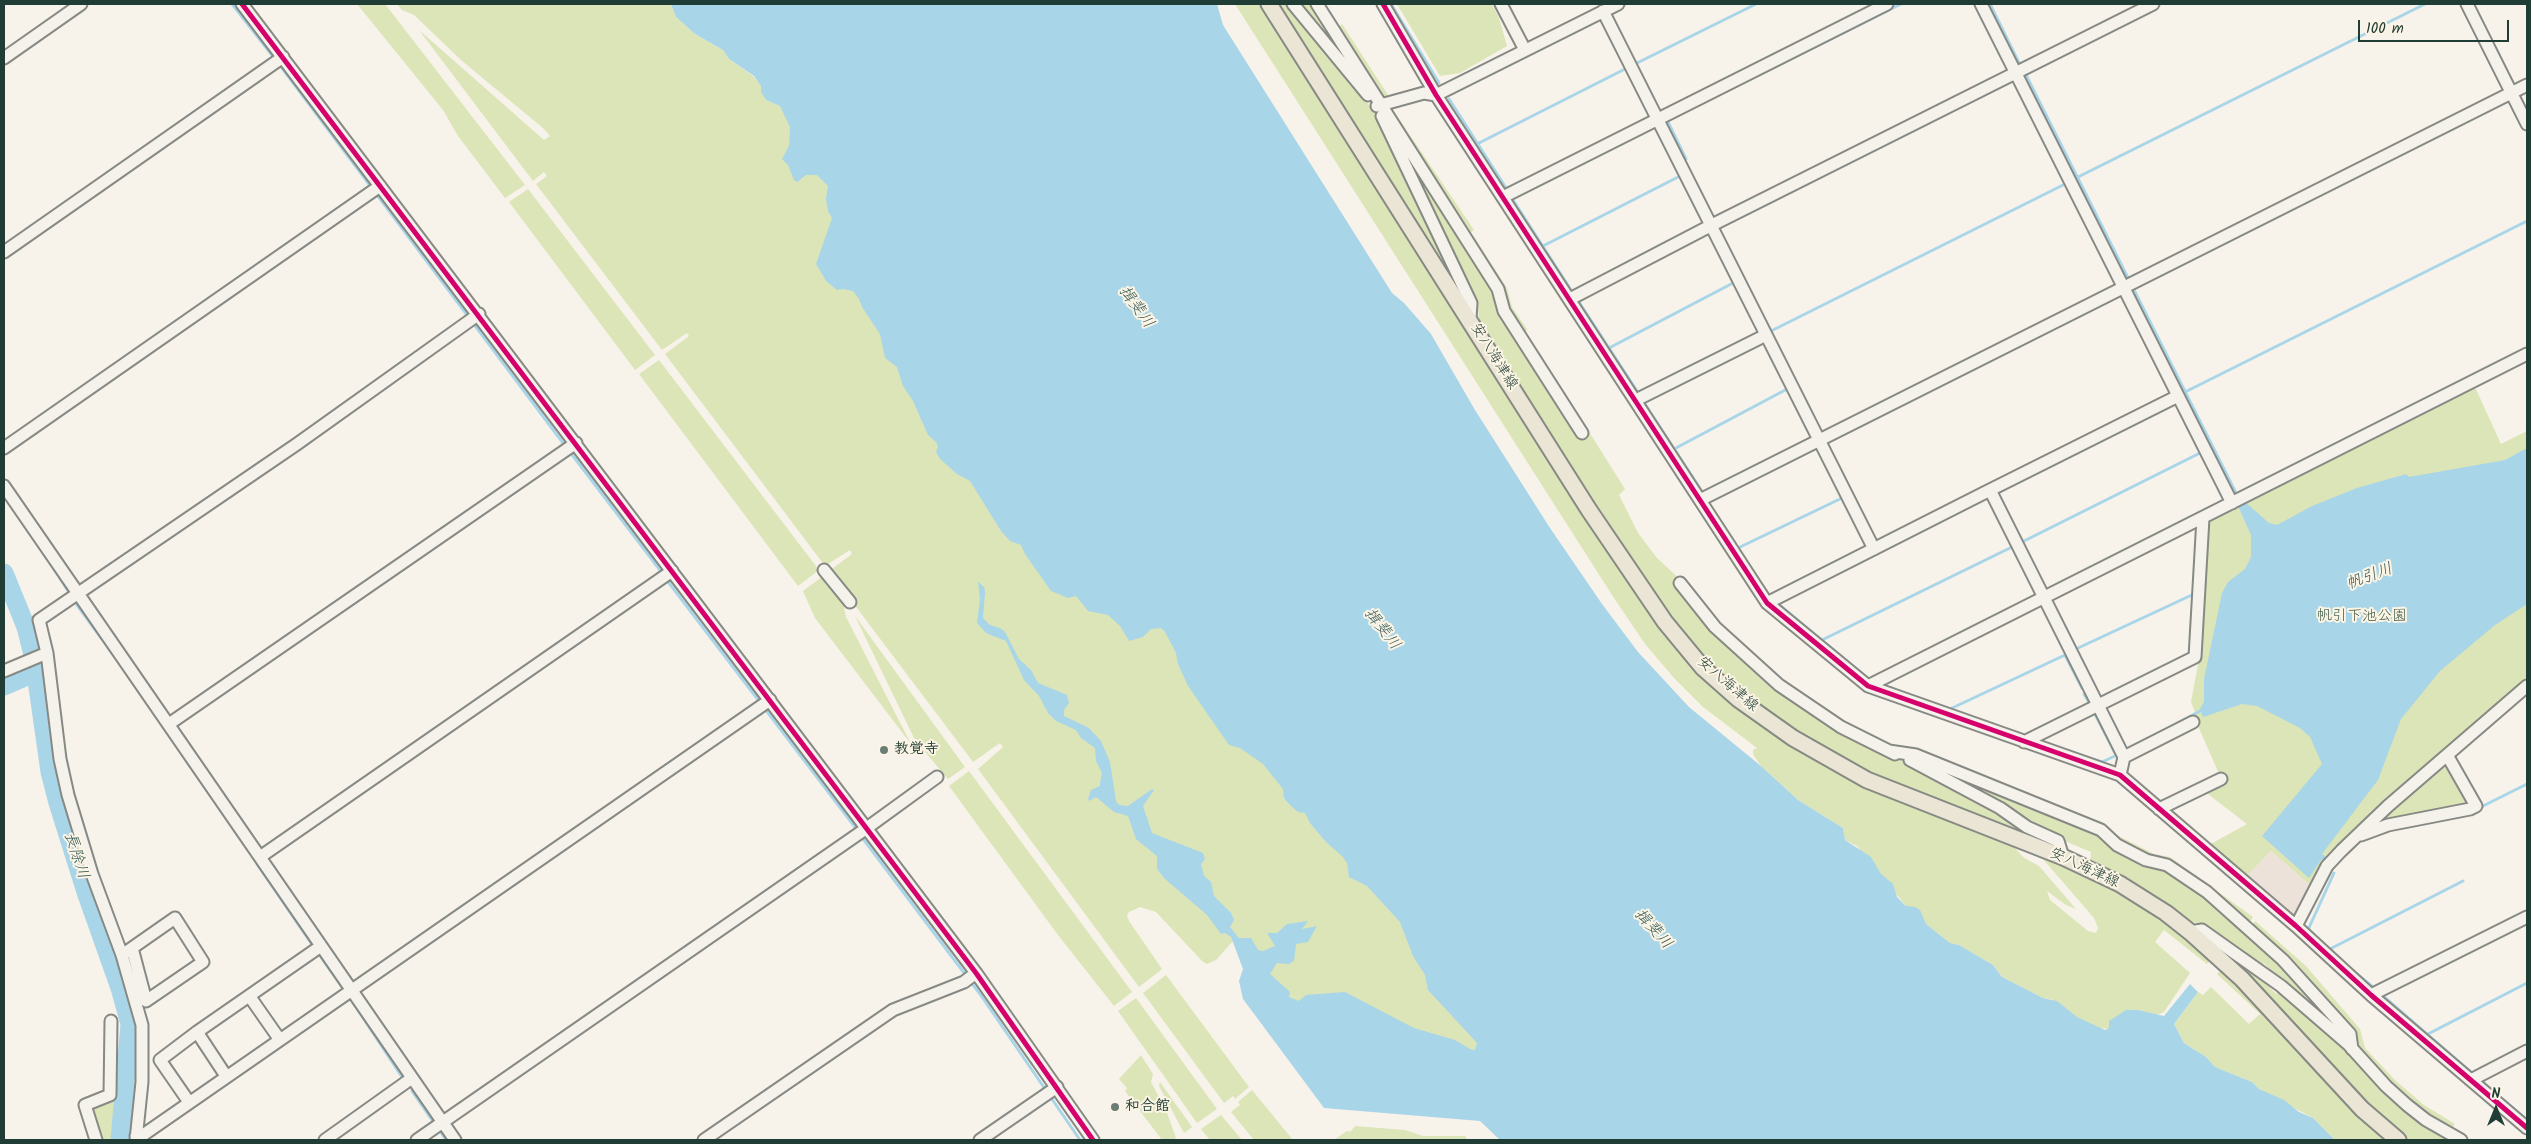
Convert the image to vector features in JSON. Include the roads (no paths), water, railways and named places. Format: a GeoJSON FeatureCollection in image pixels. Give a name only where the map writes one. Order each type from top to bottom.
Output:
{"type":"FeatureCollection","features":[{"type":"Feature","properties":{"kind":"main road","name":"安八海津線"},"geometry":{"type":"LineString","coordinates":[[1269,4],[1470,319],[1589,510],[1665,622],[1703,668],[1738,699],[1793,738],[1867,780],[2063,857],[2120,884],[2166,913],[2242,979],[2362,1109],[2398,1140]]}},
{"type":"Feature","properties":{"kind":"street"},"geometry":{"type":"LineString","coordinates":[[4,58],[82,4]]}},
{"type":"Feature","properties":{"kind":"street"},"geometry":{"type":"LineString","coordinates":[[242,4],[278,61],[380,187],[769,700],[861,832],[975,974],[1093,1140]]}},
{"type":"Feature","properties":{"kind":"street"},"geometry":{"type":"LineString","coordinates":[[1293,4],[1379,105],[1471,303],[1470,319]]}},
{"type":"Feature","properties":{"kind":"street"},"geometry":{"type":"LineString","coordinates":[[1317,4],[1379,105],[1498,289],[1504,311],[1582,432]]}},
{"type":"Feature","properties":{"kind":"street"},"geometry":{"type":"LineString","coordinates":[[1383,4],[1436,95],[1767,603],[1868,686],[2120,776],[2296,926],[2371,995],[2527,1128]]}},
{"type":"Feature","properties":{"kind":"street"},"geometry":{"type":"LineString","coordinates":[[1501,4],[1525,50]]}},
{"type":"Feature","properties":{"kind":"street"},"geometry":{"type":"LineString","coordinates":[[1379,105],[1424,93],[1436,95],[1618,4]]}},
{"type":"Feature","properties":{"kind":"street"},"geometry":{"type":"LineString","coordinates":[[1503,197],[1887,4]]}},
{"type":"Feature","properties":{"kind":"street"},"geometry":{"type":"LineString","coordinates":[[1981,4],[2178,396],[2237,501]]}},
{"type":"Feature","properties":{"kind":"street"},"geometry":{"type":"LineString","coordinates":[[1570,299],[1712,225],[2153,4]]}},
{"type":"Feature","properties":{"kind":"street"},"geometry":{"type":"LineString","coordinates":[[2467,4],[2527,124]]}},
{"type":"Feature","properties":{"kind":"street"},"geometry":{"type":"LineString","coordinates":[[1603,11],[1874,549]]}},
{"type":"Feature","properties":{"kind":"street"},"geometry":{"type":"LineString","coordinates":[[4,252],[278,61]]}},
{"type":"Feature","properties":{"kind":"street"},"geometry":{"type":"LineString","coordinates":[[1700,500],[1820,442],[2527,85]]}},
{"type":"Feature","properties":{"kind":"street"},"geometry":{"type":"LineString","coordinates":[[4,448],[380,187]]}},
{"type":"Feature","properties":{"kind":"street"},"geometry":{"type":"LineString","coordinates":[[477,315],[297,444],[39,620],[60,759],[68,795],[92,874],[122,955],[142,1025],[142,1082],[136,1138],[143,1135],[769,700]]}},
{"type":"Feature","properties":{"kind":"street"},"geometry":{"type":"LineString","coordinates":[[1636,400],[1766,335]]}},
{"type":"Feature","properties":{"kind":"street"},"geometry":{"type":"LineString","coordinates":[[1868,686],[2527,354]]}},
{"type":"Feature","properties":{"kind":"street"},"geometry":{"type":"LineString","coordinates":[[1767,603],[2178,396]]}},
{"type":"Feature","properties":{"kind":"street"},"geometry":{"type":"LineString","coordinates":[[169,724],[575,444]]}},
{"type":"Feature","properties":{"kind":"street"},"geometry":{"type":"LineString","coordinates":[[4,486],[76,594],[169,724],[455,1140]]}},
{"type":"Feature","properties":{"kind":"street"},"geometry":{"type":"LineString","coordinates":[[1990,490],[2124,758],[2120,776]]}},
{"type":"Feature","properties":{"kind":"street"},"geometry":{"type":"LineString","coordinates":[[2024,742],[2195,657],[2202,518]]}},
{"type":"Feature","properties":{"kind":"street"},"geometry":{"type":"LineString","coordinates":[[824,570],[850,602]]}},
{"type":"Feature","properties":{"kind":"street"},"geometry":{"type":"LineString","coordinates":[[260,857],[671,572]]}},
{"type":"Feature","properties":{"kind":"street"},"geometry":{"type":"LineString","coordinates":[[1680,583],[1715,627],[1779,685],[1841,727],[1912,761],[2000,808],[2027,827],[2058,841],[2063,857]]}},
{"type":"Feature","properties":{"kind":"street"},"geometry":{"type":"LineString","coordinates":[[4,672],[44,654]]}},
{"type":"Feature","properties":{"kind":"street"},"geometry":{"type":"LineString","coordinates":[[2296,926],[2327,866],[2355,838],[2447,755],[2527,686]]}},
{"type":"Feature","properties":{"kind":"street"},"geometry":{"type":"LineString","coordinates":[[2124,758],[2193,722]]}},
{"type":"Feature","properties":{"kind":"street"},"geometry":{"type":"LineString","coordinates":[[1889,751],[1916,755],[2101,830],[2117,845],[2146,860],[2167,865],[2207,892],[2283,960],[2350,1034],[2352,1049]]}},
{"type":"Feature","properties":{"kind":"street"},"geometry":{"type":"LineString","coordinates":[[2355,838],[2388,824],[2470,809],[2476,806],[2447,755]]}},
{"type":"Feature","properties":{"kind":"street"},"geometry":{"type":"LineString","coordinates":[[416,1140],[861,832],[937,777]]}},
{"type":"Feature","properties":{"kind":"street"},"geometry":{"type":"LineString","coordinates":[[2159,809],[2221,780]]}},
{"type":"Feature","properties":{"kind":"street"},"geometry":{"type":"LineString","coordinates":[[2371,995],[2527,917]]}},
{"type":"Feature","properties":{"kind":"street"},"geometry":{"type":"LineString","coordinates":[[122,955],[132,948],[175,918],[203,962],[146,1001],[132,948]]}},
{"type":"Feature","properties":{"kind":"street"},"geometry":{"type":"LineString","coordinates":[[2190,932],[2202,930],[2256,968],[2352,1049],[2386,1086],[2407,1105],[2426,1120],[2461,1140]]}},
{"type":"Feature","properties":{"kind":"street"},"geometry":{"type":"LineString","coordinates":[[189,1102],[160,1060],[321,946]]}},
{"type":"Feature","properties":{"kind":"street"},"geometry":{"type":"LineString","coordinates":[[704,1140],[893,1010],[964,982],[975,974]]}},
{"type":"Feature","properties":{"kind":"street"},"geometry":{"type":"LineString","coordinates":[[250,997],[280,1040]]}},
{"type":"Feature","properties":{"kind":"street"},"geometry":{"type":"LineString","coordinates":[[94,1140],[85,1105],[110,1095],[111,1021]]}},
{"type":"Feature","properties":{"kind":"street"},"geometry":{"type":"LineString","coordinates":[[197,1032],[226,1076]]}},
{"type":"Feature","properties":{"kind":"street"},"geometry":{"type":"LineString","coordinates":[[2471,1080],[2527,1051]]}},
{"type":"Feature","properties":{"kind":"street"},"geometry":{"type":"LineString","coordinates":[[326,1140],[412,1078]]}},
{"type":"Feature","properties":{"kind":"street"},"geometry":{"type":"LineString","coordinates":[[980,1140],[1056,1088]]}},
{"type":"Feature","properties":{"kind":"water","name":"揖斐川"},"geometry":{"type":"Polygon","coordinates":[[[671,4],[1217,4],[1223,25],[1392,293],[1404,303],[1431,334],[1475,410],[1550,528],[1602,604],[1638,652],[1689,707],[1761,766],[1798,800],[1843,828],[1845,840],[1871,857],[1881,874],[1893,884],[1897,897],[1906,906],[1915,907],[1920,910],[1926,924],[1950,943],[1959,945],[1993,965],[2002,977],[2043,998],[2057,1001],[2077,1017],[2105,1030],[2109,1028],[2109,1021],[2126,1010],[2138,1010],[2164,1016],[2190,984],[2198,992],[2174,1024],[2184,1043],[2206,1057],[2215,1067],[2252,1082],[2259,1089],[2284,1100],[2299,1112],[2313,1118],[2335,1140],[1500,1140],[1480,1121],[1324,1108],[1243,999],[1239,981],[1243,969],[1231,937],[1225,933],[1221,934],[1207,915],[1164,878],[1157,869],[1157,856],[1136,839],[1128,816],[1114,812],[1096,797],[1089,801],[1091,790],[1100,786],[1102,773],[1096,761],[1095,748],[1081,738],[1076,730],[1056,721],[1048,713],[1039,696],[1024,680],[1006,641],[986,633],[977,623],[980,599],[978,582],[984,587],[985,592],[983,618],[990,625],[1000,628],[1005,632],[1019,659],[1031,670],[1038,683],[1067,695],[1069,703],[1064,710],[1064,716],[1089,728],[1101,741],[1110,762],[1116,801],[1119,805],[1128,806],[1152,789],[1154,790],[1143,806],[1152,833],[1203,853],[1205,859],[1201,864],[1204,876],[1211,882],[1214,896],[1231,913],[1234,920],[1230,927],[1239,938],[1251,938],[1258,950],[1263,951],[1275,946],[1267,933],[1277,933],[1287,924],[1308,921],[1302,929],[1317,926],[1308,942],[1296,944],[1294,961],[1289,964],[1277,963],[1270,974],[1290,992],[1289,997],[1299,1001],[1306,995],[1345,992],[1414,1028],[1455,1040],[1470,1049],[1475,1050],[1477,1043],[1428,990],[1425,975],[1413,956],[1400,922],[1367,886],[1349,877],[1347,863],[1342,856],[1326,842],[1310,823],[1305,813],[1298,812],[1290,805],[1284,798],[1283,789],[1263,764],[1240,748],[1229,745],[1188,686],[1178,664],[1176,653],[1165,632],[1161,628],[1151,629],[1143,637],[1129,641],[1120,626],[1108,615],[1088,611],[1076,596],[1068,598],[1051,591],[1025,554],[1021,545],[1010,541],[1001,531],[970,481],[957,474],[940,459],[936,452],[938,446],[936,442],[928,435],[913,401],[903,386],[897,367],[885,358],[880,334],[862,307],[859,299],[853,291],[837,290],[826,281],[816,264],[832,218],[828,211],[826,199],[828,186],[817,175],[806,175],[797,182],[794,180],[788,165],[782,159],[789,146],[790,127],[780,106],[766,100],[761,92],[761,86],[754,76],[729,59],[723,50],[695,34],[676,17],[671,4]]]}},
{"type":"Feature","properties":{"kind":"water","name":"帆引下池公園"},"geometry":{"type":"Polygon","coordinates":[[[2527,448],[2527,604],[2495,625],[2440,671],[2401,719],[2378,780],[2322,854],[2328,858],[2325,861],[2321,860],[2309,878],[2262,836],[2322,764],[2310,737],[2300,728],[2257,706],[2242,704],[2203,717],[2200,709],[2204,702],[2204,679],[2222,593],[2228,582],[2245,569],[2251,557],[2251,535],[2238,506],[2245,502],[2269,523],[2277,525],[2312,506],[2357,488],[2406,474],[2409,477],[2505,460],[2527,448]]]}},
{"type":"Feature","properties":{"kind":"waterway"},"geometry":{"type":"LineString","coordinates":[[232,4],[275,59]]}},
{"type":"Feature","properties":{"kind":"waterway"},"geometry":{"type":"LineString","coordinates":[[1391,4],[1439,83]]}},
{"type":"Feature","properties":{"kind":"waterway"},"geometry":{"type":"LineString","coordinates":[[1637,63],[1756,4]]}},
{"type":"Feature","properties":{"kind":"waterway"},"geometry":{"type":"LineString","coordinates":[[1757,76],[1901,4]]}},
{"type":"Feature","properties":{"kind":"waterway"},"geometry":{"type":"LineString","coordinates":[[1990,4],[2021,67]]}},
{"type":"Feature","properties":{"kind":"waterway"},"geometry":{"type":"LineString","coordinates":[[2074,179],[2425,4]]}},
{"type":"Feature","properties":{"kind":"waterway"},"geometry":{"type":"LineString","coordinates":[[279,64],[566,447]]}},
{"type":"Feature","properties":{"kind":"waterway"},"geometry":{"type":"LineString","coordinates":[[1477,144],[1627,68]]}},
{"type":"Feature","properties":{"kind":"waterway"},"geometry":{"type":"LineString","coordinates":[[2026,75],[2130,282]]}},
{"type":"Feature","properties":{"kind":"waterway"},"geometry":{"type":"LineString","coordinates":[[1449,99],[1506,188]]}},
{"type":"Feature","properties":{"kind":"waterway"},"geometry":{"type":"LineString","coordinates":[[1670,119],[1667,120],[1686,159]]}},
{"type":"Feature","properties":{"kind":"waterway"},"geometry":{"type":"LineString","coordinates":[[1543,246],[1682,175]]}},
{"type":"Feature","properties":{"kind":"waterway"},"geometry":{"type":"LineString","coordinates":[[1771,331],[2067,183]]}},
{"type":"Feature","properties":{"kind":"waterway"},"geometry":{"type":"LineString","coordinates":[[1513,200],[1571,290]]}},
{"type":"Feature","properties":{"kind":"waterway"},"geometry":{"type":"LineString","coordinates":[[2185,392],[2527,221]]}},
{"type":"Feature","properties":{"kind":"waterway"},"geometry":{"type":"LineString","coordinates":[[1609,348],[1733,283]]}},
{"type":"Feature","properties":{"kind":"waterway"},"geometry":{"type":"LineString","coordinates":[[2134,290],[2238,497]]}},
{"type":"Feature","properties":{"kind":"waterway"},"geometry":{"type":"LineString","coordinates":[[1579,302],[1637,391]]}},
{"type":"Feature","properties":{"kind":"waterway"},"geometry":{"type":"LineString","coordinates":[[1674,449],[1789,388]]}},
{"type":"Feature","properties":{"kind":"waterway"},"geometry":{"type":"LineString","coordinates":[[1645,404],[1703,493]]}},
{"type":"Feature","properties":{"kind":"waterway"},"geometry":{"type":"LineString","coordinates":[[570,452],[663,574]]}},
{"type":"Feature","properties":{"kind":"waterway"},"geometry":{"type":"LineString","coordinates":[[2022,542],[2202,452]]}},
{"type":"Feature","properties":{"kind":"waterway"},"geometry":{"type":"LineString","coordinates":[[1738,548],[1842,498]]}},
{"type":"Feature","properties":{"kind":"waterway"},"geometry":{"type":"LineString","coordinates":[[1710,506],[1735,543]]}},
{"type":"Feature","properties":{"kind":"waterway"},"geometry":{"type":"LineString","coordinates":[[1822,640],[2014,546]]}},
{"type":"Feature","properties":{"kind":"waterway"},"geometry":{"type":"LineString","coordinates":[[1739,550],[1768,594]]}},
{"type":"Feature","properties":{"kind":"waterway"},"geometry":{"type":"LineString","coordinates":[[47,558],[68,591]]}},
{"type":"Feature","properties":{"kind":"waterway","name":"長除川"},"geometry":{"type":"LineString","coordinates":[[4,573],[26,627],[34,659],[50,772],[58,803],[86,892],[120,988],[130,1024],[120,1140]]}},
{"type":"Feature","properties":{"kind":"waterway"},"geometry":{"type":"LineString","coordinates":[[666,579],[858,831]]}},
{"type":"Feature","properties":{"kind":"waterway"},"geometry":{"type":"LineString","coordinates":[[2076,649],[2194,594]]}},
{"type":"Feature","properties":{"kind":"waterway"},"geometry":{"type":"LineString","coordinates":[[1777,603],[1866,677]]}},
{"type":"Feature","properties":{"kind":"waterway"},"geometry":{"type":"LineString","coordinates":[[77,605],[118,661]]}},
{"type":"Feature","properties":{"kind":"waterway"},"geometry":{"type":"LineString","coordinates":[[1950,709],[2065,655],[2082,688]]}},
{"type":"Feature","properties":{"kind":"waterway"},"geometry":{"type":"LineString","coordinates":[[4,686],[36,672]]}},
{"type":"Feature","properties":{"kind":"waterway"},"geometry":{"type":"LineString","coordinates":[[129,677],[253,857]]}},
{"type":"Feature","properties":{"kind":"waterway"},"geometry":{"type":"LineString","coordinates":[[1883,685],[1894,689]]}},
{"type":"Feature","properties":{"kind":"waterway"},"geometry":{"type":"LineString","coordinates":[[2084,694],[2090,704]]}},
{"type":"Feature","properties":{"kind":"waterway"},"geometry":{"type":"LineString","coordinates":[[2172,726],[2202,710]]}},
{"type":"Feature","properties":{"kind":"waterway"},"geometry":{"type":"LineString","coordinates":[[2094,712],[2116,755]]}},
{"type":"Feature","properties":{"kind":"waterway"},"geometry":{"type":"LineString","coordinates":[[2062,749],[2102,762],[2117,755]]}},
{"type":"Feature","properties":{"kind":"waterway"},"geometry":{"type":"LineString","coordinates":[[2481,807],[2527,784]]}},
{"type":"Feature","properties":{"kind":"waterway"},"geometry":{"type":"LineString","coordinates":[[861,836],[980,994],[1080,1140]]}},
{"type":"Feature","properties":{"kind":"waterway"},"geometry":{"type":"LineString","coordinates":[[257,864],[313,946]]}},
{"type":"Feature","properties":{"kind":"waterway"},"geometry":{"type":"LineString","coordinates":[[2307,932],[2334,873]]}},
{"type":"Feature","properties":{"kind":"waterway"},"geometry":{"type":"LineString","coordinates":[[2328,950],[2463,881]]}},
{"type":"Feature","properties":{"kind":"waterway"},"geometry":{"type":"LineString","coordinates":[[318,953],[344,990]]}},
{"type":"Feature","properties":{"kind":"waterway"},"geometry":{"type":"LineString","coordinates":[[2346,965],[2374,988]]}},
{"type":"Feature","properties":{"kind":"waterway"},"geometry":{"type":"LineString","coordinates":[[2428,1034],[2527,983]]}},
{"type":"Feature","properties":{"kind":"waterway"},"geometry":{"type":"LineString","coordinates":[[2383,996],[2473,1074]]}},
{"type":"Feature","properties":{"kind":"waterway"},"geometry":{"type":"LineString","coordinates":[[350,998],[402,1077]]}},
{"type":"Feature","properties":{"kind":"waterway"},"geometry":{"type":"LineString","coordinates":[[2480,1080],[2527,1120]]}},
{"type":"Feature","properties":{"kind":"waterway"},"geometry":{"type":"LineString","coordinates":[[412,1091],[432,1120]]}},
{"type":"Feature","properties":{"kind":"waterway"},"geometry":{"type":"LineString","coordinates":[[440,1131],[446,1140]]}},
{"type":"Feature","properties":{"kind":"place","name":"教覚寺"},"geometry":{"type":"Point","coordinates":[884,750]}},
{"type":"Feature","properties":{"kind":"place","name":"和合館"},"geometry":{"type":"Point","coordinates":[1115,1107]}},
{"type":"Feature","properties":{"kind":"water label","name":"帆引川"},"geometry":{"type":"Point","coordinates":[2370,578]}}]}
